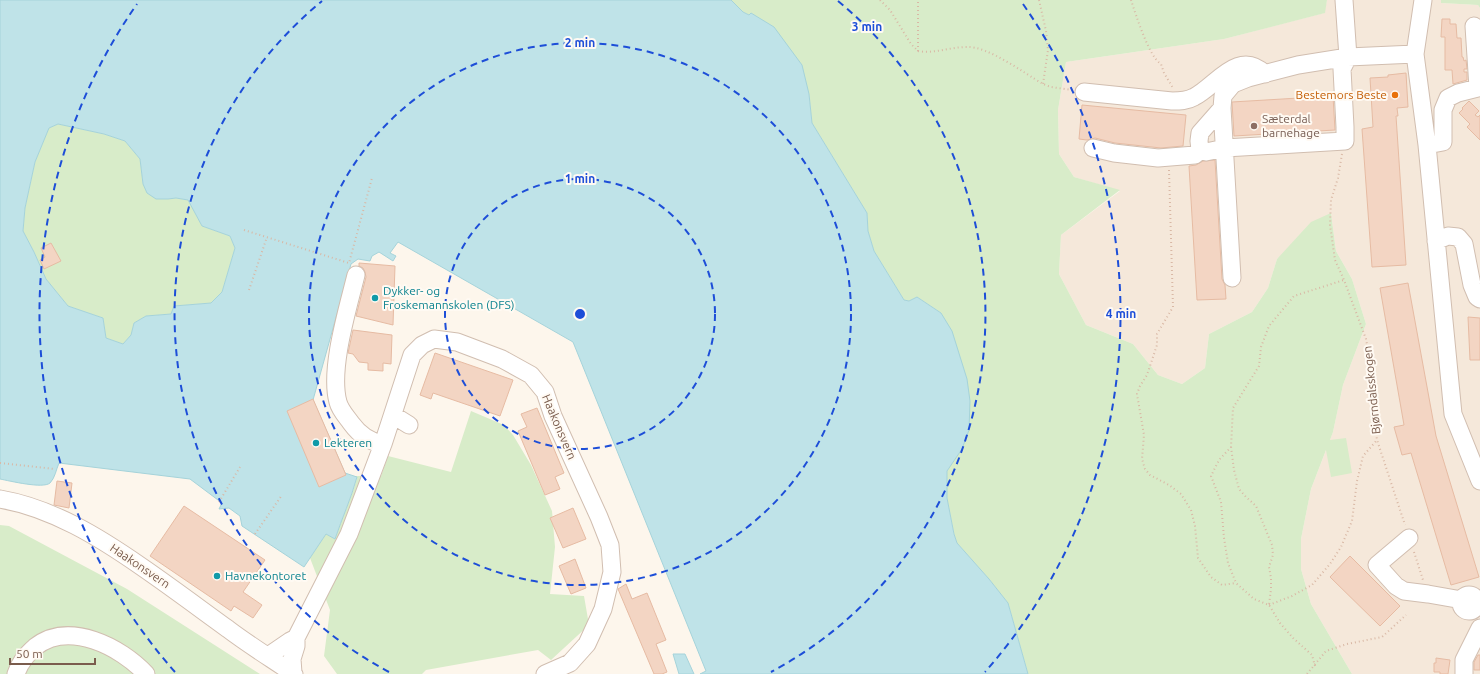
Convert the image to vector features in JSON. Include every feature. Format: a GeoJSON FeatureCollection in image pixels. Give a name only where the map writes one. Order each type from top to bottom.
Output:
{"type":"FeatureCollection","features":[{"type":"Feature","properties":{"kind":"street"},"geometry":{"type":"LineString","coordinates":[[1200,150],[1206,152],[1225,148],[1345,141],[1342,70],[1348,57],[1344,0]]}},
{"type":"Feature","properties":{"kind":"street"},"geometry":{"type":"LineString","coordinates":[[1423,0],[1415,54],[1427,145],[1453,414],[1480,481]]}},
{"type":"Feature","properties":{"kind":"street"},"geometry":{"type":"LineString","coordinates":[[1427,145],[1443,142],[1443,110],[1448,98],[1458,93],[1478,88],[1474,26]]}},
{"type":"Feature","properties":{"kind":"street"},"geometry":{"type":"LineString","coordinates":[[1232,278],[1222,108],[1223,96],[1233,84],[1298,65],[1348,57],[1415,54]]}},
{"type":"Feature","properties":{"kind":"street"},"geometry":{"type":"LineString","coordinates":[[1084,92],[1184,101],[1194,97],[1236,67],[1251,65],[1259,68],[1265,74]]}},
{"type":"Feature","properties":{"kind":"street"},"geometry":{"type":"LineString","coordinates":[[1200,150],[1200,133],[1222,108]]}},
{"type":"Feature","properties":{"kind":"street"},"geometry":{"type":"LineString","coordinates":[[1093,148],[1114,153],[1158,158],[1195,155],[1200,150]]}},
{"type":"Feature","properties":{"kind":"street"},"geometry":{"type":"LineString","coordinates":[[1436,241],[1448,236],[1458,237],[1464,244],[1472,285],[1477,297],[1480,299]]}},
{"type":"Feature","properties":{"kind":"street"},"geometry":{"type":"LineString","coordinates":[[356,275],[343,329],[335,386],[341,410],[354,428],[364,438],[383,444]]}},
{"type":"Feature","properties":{"kind":"street","name":"Haakonsvern"},"geometry":{"type":"LineString","coordinates":[[293,674],[292,659],[296,646],[296,638],[349,534],[393,416],[412,354],[422,344],[434,339],[457,342],[502,359],[532,374],[544,392],[610,545],[612,572],[603,609],[587,644],[570,663],[545,674]]}},
{"type":"Feature","properties":{"kind":"street"},"geometry":{"type":"LineString","coordinates":[[393,416],[409,425]]}},
{"type":"Feature","properties":{"kind":"street","name":"Haakonsvern"},"geometry":{"type":"LineString","coordinates":[[0,499],[12,501],[53,515],[88,532],[135,562],[293,674]]}},
{"type":"Feature","properties":{"kind":"street"},"geometry":{"type":"LineString","coordinates":[[1409,538],[1377,565],[1396,586],[1404,592],[1428,594],[1469,605]]}},
{"type":"Feature","properties":{"kind":"street"},"geometry":{"type":"LineString","coordinates":[[1464,674],[1464,660],[1480,628]]}},
{"type":"Feature","properties":{"kind":"street"},"geometry":{"type":"LineString","coordinates":[[16,674],[23,658],[36,646],[50,638],[64,635],[88,639],[118,651],[146,674]]}},
{"type":"Feature","properties":{"kind":"street"},"geometry":{"type":"LineString","coordinates":[[268,656],[296,638]]}},
{"type":"Feature","properties":{"kind":"path"},"geometry":{"type":"LineString","coordinates":[[880,0],[890,10],[910,44],[918,51],[976,47],[987,51],[1043,84],[1051,87],[1084,92]]}},
{"type":"Feature","properties":{"kind":"path"},"geometry":{"type":"LineString","coordinates":[[918,0],[918,51]]}},
{"type":"Feature","properties":{"kind":"path"},"geometry":{"type":"LineString","coordinates":[[1039,0],[1046,31],[1048,50],[1043,84]]}},
{"type":"Feature","properties":{"kind":"path"},"geometry":{"type":"LineString","coordinates":[[1131,0],[1139,24],[1156,61],[1161,64],[1164,73],[1176,92],[1184,101]]}},
{"type":"Feature","properties":{"kind":"path","name":"Bjørndalsskogen"},"geometry":{"type":"LineString","coordinates":[[1345,141],[1338,178],[1331,200],[1330,225],[1335,260],[1366,339],[1373,378],[1373,412],[1377,440],[1428,594]]}},
{"type":"Feature","properties":{"kind":"path"},"geometry":{"type":"LineString","coordinates":[[1169,157],[1173,307],[1157,334],[1157,346],[1147,375],[1137,394],[1144,435],[1142,459],[1144,469],[1150,475],[1169,485],[1181,494],[1191,510],[1195,526],[1198,558],[1211,577],[1222,584],[1236,583]]}},
{"type":"Feature","properties":{"kind":"path"},"geometry":{"type":"LineString","coordinates":[[244,230],[349,262],[372,178]]}},
{"type":"Feature","properties":{"kind":"path"},"geometry":{"type":"LineString","coordinates":[[249,290],[267,237]]}},
{"type":"Feature","properties":{"kind":"path"},"geometry":{"type":"LineString","coordinates":[[1269,606],[1271,578],[1269,567],[1273,555],[1272,545],[1256,506],[1239,489],[1234,470],[1231,447],[1233,408],[1258,366],[1261,347],[1269,326],[1294,296],[1344,280]]}},
{"type":"Feature","properties":{"kind":"path"},"geometry":{"type":"LineString","coordinates":[[1269,606],[1312,585],[1334,558],[1341,547],[1352,521],[1357,482],[1363,456],[1377,440]]}},
{"type":"Feature","properties":{"kind":"path"},"geometry":{"type":"LineString","coordinates":[[1231,447],[1219,460],[1211,476],[1221,502],[1228,563],[1236,583],[1254,599],[1269,606],[1280,623],[1293,638],[1312,655],[1315,666]]}},
{"type":"Feature","properties":{"kind":"path"},"geometry":{"type":"LineString","coordinates":[[0,463],[55,469]]}},
{"type":"Feature","properties":{"kind":"path"},"geometry":{"type":"LineString","coordinates":[[219,502],[240,467]]}},
{"type":"Feature","properties":{"kind":"path"},"geometry":{"type":"LineString","coordinates":[[255,534],[282,495]]}},
{"type":"Feature","properties":{"kind":"path"},"geometry":{"type":"LineString","coordinates":[[1308,674],[1326,651],[1347,644],[1382,637],[1406,615]]}},
{"type":"Feature","properties":{"kind":"shaded area"},"geometry":{"type":"Polygon","coordinates":[[[1327,0],[1441,0],[1441,3],[1478,5],[1480,8],[1480,674],[1352,674],[1311,604],[1301,569],[1301,539],[1311,489],[1333,432],[1343,385],[1366,324],[1352,279],[1336,251],[1331,213],[1277,259],[1268,288],[1252,312],[1209,334],[1205,368],[1182,384],[1158,375],[1133,344],[1086,325],[1059,274],[1061,235],[1120,191],[1074,177],[1059,154],[1058,110],[1066,62],[1224,39],[1324,13],[1327,0]]]}},
{"type":"Feature","properties":{"kind":"green space"},"geometry":{"type":"Polygon","coordinates":[[[731,0],[1327,0],[1325,13],[1224,39],[1066,62],[1058,110],[1059,154],[1074,177],[1120,190],[1061,235],[1059,274],[1086,325],[1133,344],[1158,375],[1182,384],[1205,368],[1209,334],[1252,312],[1268,288],[1277,259],[1311,222],[1331,213],[1336,251],[1352,279],[1366,324],[1343,385],[1330,440],[1346,438],[1352,473],[1331,477],[1326,450],[1311,489],[1301,539],[1301,569],[1311,604],[1352,674],[1028,674],[1008,603],[957,543],[954,534],[947,498],[947,471],[962,449],[941,313],[917,297],[909,301],[904,300],[874,251],[868,231],[867,213],[812,123],[809,94],[749,15],[743,12],[731,0]]]}},
{"type":"Feature","properties":{"kind":"green space"},"geometry":{"type":"Polygon","coordinates":[[[1441,0],[1480,0],[1480,8],[1478,5],[1441,3],[1441,0]]]}},
{"type":"Feature","properties":{"kind":"green space"},"geometry":{"type":"Polygon","coordinates":[[[58,124],[104,134],[125,141],[140,159],[143,184],[168,199],[176,198],[188,200],[202,226],[230,236],[235,248],[222,292],[211,303],[174,306],[171,314],[146,316],[134,323],[131,335],[123,344],[106,338],[103,318],[68,306],[46,279],[23,231],[25,208],[35,162],[49,128],[58,124]]]}},
{"type":"Feature","properties":{"kind":"green space"},"geometry":{"type":"Polygon","coordinates":[[[471,411],[504,425],[513,435],[531,465],[552,511],[555,547],[550,594],[584,596],[589,625],[551,660],[538,650],[426,670],[422,674],[337,674],[324,656],[330,610],[310,558],[326,534],[335,539],[357,478],[353,476],[381,476],[388,456],[451,472],[471,411]]]}},
{"type":"Feature","properties":{"kind":"green space"},"geometry":{"type":"Polygon","coordinates":[[[0,525],[9,526],[127,589],[260,674],[0,674],[0,525]]]}},
{"type":"Feature","properties":{"kind":"water"},"geometry":{"type":"Polygon","coordinates":[[[0,0],[731,0],[743,12],[749,15],[751,13],[774,27],[802,65],[809,94],[812,123],[867,213],[868,231],[874,251],[904,300],[909,301],[917,297],[941,313],[952,331],[967,379],[970,401],[969,430],[962,449],[947,471],[947,498],[954,534],[957,543],[1008,603],[1028,674],[700,674],[706,671],[573,342],[398,242],[390,253],[396,256],[393,261],[379,252],[372,256],[370,261],[358,259],[351,264],[313,400],[345,473],[357,477],[335,539],[326,534],[304,567],[242,526],[240,516],[229,508],[219,509],[222,503],[190,479],[59,463],[53,479],[46,485],[26,484],[0,479],[0,0]],[[58,124],[49,128],[35,162],[25,208],[23,231],[46,279],[68,306],[103,318],[106,338],[123,344],[131,335],[134,323],[146,316],[171,314],[174,306],[211,303],[222,292],[235,248],[230,236],[202,226],[188,200],[176,198],[156,199],[147,193],[143,184],[140,159],[125,141],[104,134],[58,124]]]}},
{"type":"Feature","properties":{"kind":"water"},"geometry":{"type":"Polygon","coordinates":[[[673,654],[685,654],[694,674],[679,674],[673,654]]]}},
{"type":"Feature","properties":{"kind":"building"},"geometry":{"type":"Polygon","coordinates":[[[1442,19],[1450,19],[1450,24],[1456,24],[1457,38],[1461,38],[1462,57],[1464,61],[1466,60],[1467,69],[1464,69],[1464,72],[1467,72],[1467,80],[1453,84],[1452,70],[1445,70],[1445,37],[1441,37],[1442,19]]]}},
{"type":"Feature","properties":{"kind":"building"},"geometry":{"type":"Polygon","coordinates":[[[1406,73],[1408,107],[1397,108],[1398,116],[1396,116],[1406,265],[1372,267],[1362,129],[1373,127],[1370,78],[1388,77],[1388,75],[1406,73]]]}},
{"type":"Feature","properties":{"kind":"building"},"geometry":{"type":"Polygon","coordinates":[[[1333,96],[1335,130],[1234,136],[1232,102],[1333,96]]]}},
{"type":"Feature","properties":{"kind":"building"},"geometry":{"type":"Polygon","coordinates":[[[1469,101],[1479,111],[1475,115],[1478,117],[1480,115],[1480,140],[1467,127],[1470,124],[1459,113],[1469,101]]]}},
{"type":"Feature","properties":{"kind":"building"},"geometry":{"type":"Polygon","coordinates":[[[1082,105],[1186,115],[1183,146],[1161,148],[1115,143],[1095,138],[1087,140],[1079,139],[1082,105]]]}},
{"type":"Feature","properties":{"kind":"building"},"geometry":{"type":"Polygon","coordinates":[[[1215,160],[1222,279],[1225,285],[1226,299],[1197,300],[1189,166],[1196,165],[1203,161],[1215,160]]]}},
{"type":"Feature","properties":{"kind":"building"},"geometry":{"type":"Polygon","coordinates":[[[51,243],[61,261],[44,269],[40,260],[45,257],[41,248],[51,243]]]}},
{"type":"Feature","properties":{"kind":"building"},"geometry":{"type":"Polygon","coordinates":[[[359,263],[395,266],[393,325],[356,316],[366,277],[363,268],[359,266],[359,263]]]}},
{"type":"Feature","properties":{"kind":"building"},"geometry":{"type":"Polygon","coordinates":[[[1408,283],[1436,436],[1479,577],[1451,585],[1411,453],[1402,455],[1394,427],[1404,425],[1380,288],[1408,283]]]}},
{"type":"Feature","properties":{"kind":"building"},"geometry":{"type":"Polygon","coordinates":[[[1468,317],[1480,318],[1480,360],[1470,360],[1468,317]]]}},
{"type":"Feature","properties":{"kind":"building"},"geometry":{"type":"Polygon","coordinates":[[[353,330],[392,335],[391,364],[383,363],[383,371],[368,370],[368,363],[359,362],[353,354],[348,353],[353,330]]]}},
{"type":"Feature","properties":{"kind":"building"},"geometry":{"type":"Polygon","coordinates":[[[435,353],[513,380],[500,416],[433,393],[431,399],[420,395],[435,353]]]}},
{"type":"Feature","properties":{"kind":"building","name":"Lekteren"},"geometry":{"type":"Polygon","coordinates":[[[313,399],[346,475],[319,487],[287,411],[313,399]]]}},
{"type":"Feature","properties":{"kind":"building"},"geometry":{"type":"Polygon","coordinates":[[[537,408],[564,473],[555,477],[560,489],[545,495],[518,431],[527,427],[521,414],[537,408]]]}},
{"type":"Feature","properties":{"kind":"building"},"geometry":{"type":"Polygon","coordinates":[[[57,481],[72,483],[69,508],[54,505],[57,481]]]}},
{"type":"Feature","properties":{"kind":"building","name":"Havnekontoret"},"geometry":{"type":"Polygon","coordinates":[[[184,506],[265,560],[243,592],[262,605],[253,618],[234,606],[231,611],[150,556],[184,506]]]}},
{"type":"Feature","properties":{"kind":"building"},"geometry":{"type":"Polygon","coordinates":[[[573,508],[586,539],[563,548],[550,518],[573,508]]]}},
{"type":"Feature","properties":{"kind":"building"},"geometry":{"type":"Polygon","coordinates":[[[1350,556],[1400,606],[1380,626],[1330,577],[1350,556]]]}},
{"type":"Feature","properties":{"kind":"building"},"geometry":{"type":"Polygon","coordinates":[[[575,559],[586,588],[571,594],[559,566],[575,559]]]}},
{"type":"Feature","properties":{"kind":"building"},"geometry":{"type":"Polygon","coordinates":[[[626,584],[632,599],[647,593],[666,640],[656,644],[667,672],[662,674],[654,674],[618,589],[626,584]]]}},
{"type":"Feature","properties":{"kind":"building"},"geometry":{"type":"Polygon","coordinates":[[[1478,655],[1480,655],[1480,670],[1474,670],[1474,662],[1478,655]]]}},
{"type":"Feature","properties":{"kind":"building"},"geometry":{"type":"Polygon","coordinates":[[[1436,658],[1450,660],[1448,674],[1434,672],[1434,663],[1436,663],[1436,658]]]}},
{"type":"Feature","properties":{"kind":"place","name":"Bestemors Beste"},"geometry":{"type":"Point","coordinates":[1395,95]}},
{"type":"Feature","properties":{"kind":"place","name":"Sæterdal barnehage"},"geometry":{"type":"Point","coordinates":[1254,126]}},
{"type":"Feature","properties":{"kind":"place","name":"Dykker- og Froskemannskolen (DFS)"},"geometry":{"type":"Point","coordinates":[375,298]}},
{"type":"Feature","properties":{"kind":"place","name":"Lekteren"},"geometry":{"type":"Point","coordinates":[316,443]}},
{"type":"Feature","properties":{"kind":"place","name":"Havnekontoret"},"geometry":{"type":"Point","coordinates":[217,576]}}]}
